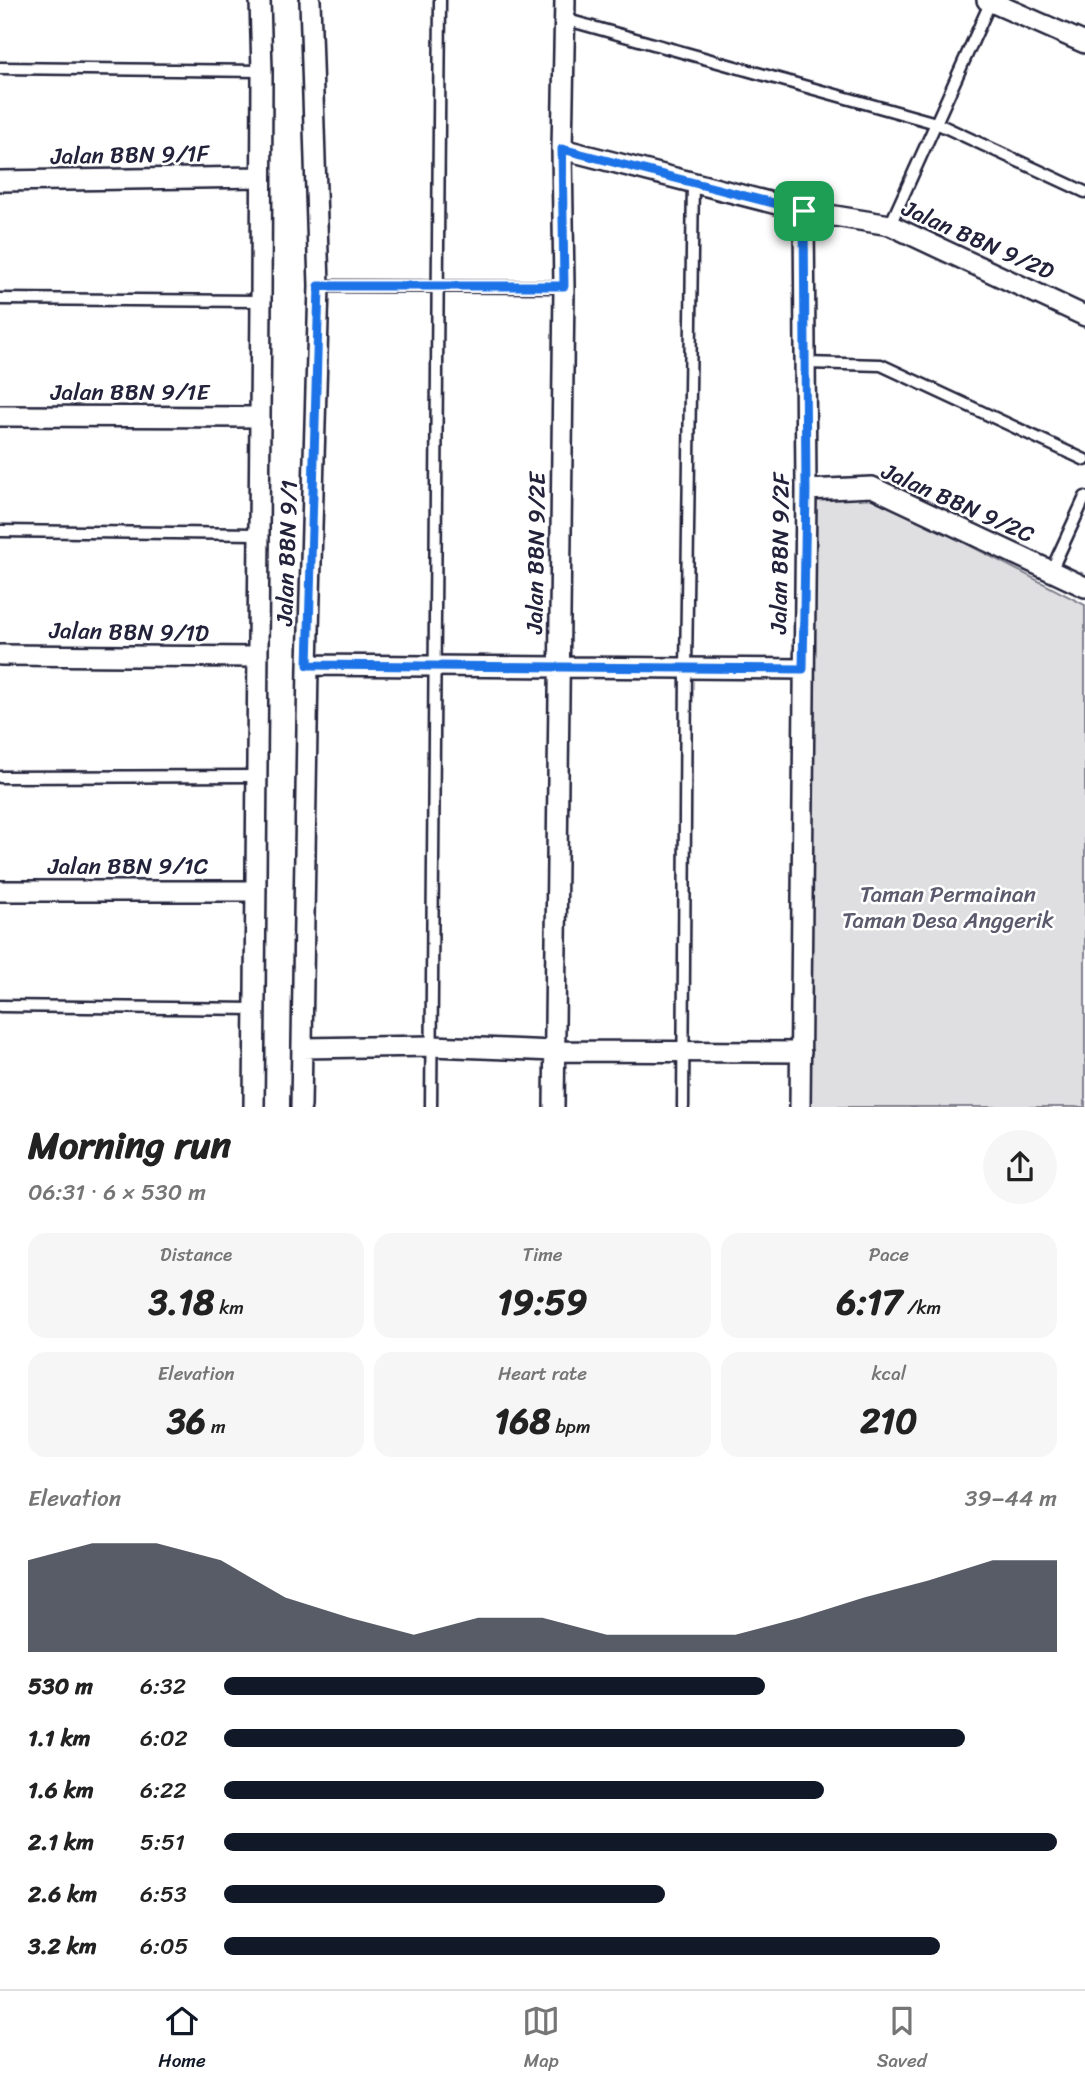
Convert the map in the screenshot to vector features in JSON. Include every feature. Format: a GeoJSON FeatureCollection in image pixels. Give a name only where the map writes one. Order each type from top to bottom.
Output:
{"type":"FeatureCollection","features":[{"type":"Feature","properties":{"kind":"street"},"geometry":{"type":"LineString","coordinates":[[254,1107],[261,301],[260,0]]}},
{"type":"Feature","properties":{"kind":"street","name":"Jalan BBN 9/1"},"geometry":{"type":"LineString","coordinates":[[301,1107],[308,665],[319,286],[310,0]]}},
{"type":"Feature","properties":{"kind":"street"},"geometry":{"type":"LineString","coordinates":[[989,1],[1085,43]]}},
{"type":"Feature","properties":{"kind":"street","name":"Jalan BBN 9/2E"},"geometry":{"type":"LineString","coordinates":[[554,1107],[564,286],[564,10]]}},
{"type":"Feature","properties":{"kind":"street","name":"Jalan BBN 9/2D"},"geometry":{"type":"LineString","coordinates":[[562,149],[804,211],[890,225],[1085,316]]}},
{"type":"Feature","properties":{"kind":"street","name":"Jalan BBN 9/1F"},"geometry":{"type":"LineString","coordinates":[[0,181],[261,177]]}},
{"type":"Feature","properties":{"kind":"street","name":"Jalan BBN 9/2F"},"geometry":{"type":"LineString","coordinates":[[800,1107],[806,490],[804,211]]}},
{"type":"Feature","properties":{"kind":"street","name":"Jalan BBN 9/1E"},"geometry":{"type":"LineString","coordinates":[[0,416],[260,416]]}},
{"type":"Feature","properties":{"kind":"street","name":"Jalan BBN 9/2C"},"geometry":{"type":"LineString","coordinates":[[806,490],[872,487],[1085,587]]}},
{"type":"Feature","properties":{"kind":"street","name":"Jalan BBN 9/1D"},"geometry":{"type":"LineString","coordinates":[[0,655],[257,657]]}},
{"type":"Feature","properties":{"kind":"street"},"geometry":{"type":"LineString","coordinates":[[308,665],[803,669]]}},
{"type":"Feature","properties":{"kind":"street","name":"Jalan BBN 9/1C"},"geometry":{"type":"LineString","coordinates":[[0,891],[256,891]]}},
{"type":"Feature","properties":{"kind":"street"},"geometry":{"type":"LineString","coordinates":[[302,1048],[432,1045],[554,1051],[801,1052]]}},
{"type":"Feature","properties":{"kind":"lane"},"geometry":{"type":"LineString","coordinates":[[431,1107],[440,0]]}},
{"type":"Feature","properties":{"kind":"lane"},"geometry":{"type":"LineString","coordinates":[[890,225],[989,1]]}},
{"type":"Feature","properties":{"kind":"lane"},"geometry":{"type":"LineString","coordinates":[[564,10],[936,123],[1085,192]]}},
{"type":"Feature","properties":{"kind":"lane"},"geometry":{"type":"LineString","coordinates":[[0,68],[262,71]]}},
{"type":"Feature","properties":{"kind":"lane"},"geometry":{"type":"LineString","coordinates":[[683,1107],[693,182]]}},
{"type":"Feature","properties":{"kind":"lane"},"geometry":{"type":"LineString","coordinates":[[319,286],[564,286]]}},
{"type":"Feature","properties":{"kind":"lane"},"geometry":{"type":"LineString","coordinates":[[0,299],[261,301]]}},
{"type":"Feature","properties":{"kind":"lane"},"geometry":{"type":"LineString","coordinates":[[806,363],[881,365],[1085,460]]}},
{"type":"Feature","properties":{"kind":"lane"},"geometry":{"type":"LineString","coordinates":[[1051,571],[1085,497]]}},
{"type":"Feature","properties":{"kind":"lane"},"geometry":{"type":"LineString","coordinates":[[0,531],[258,534]]}},
{"type":"Feature","properties":{"kind":"lane"},"geometry":{"type":"LineString","coordinates":[[0,777],[256,776]]}},
{"type":"Feature","properties":{"kind":"lane"},"geometry":{"type":"LineString","coordinates":[[0,1006],[256,1009]]}},
{"type":"Feature","properties":{"kind":"green space","name":"Taman Permainan Taman Desa Anggerik"},"geometry":{"type":"Polygon","coordinates":[[[872,495],[1085,605],[1085,1107],[809,1107],[816,500],[872,495]]]}},
{"type":"Feature","properties":{"kind":"route"},"geometry":{"type":"LineString","coordinates":[[562,149],[804,211],[806,490],[803,669],[308,665],[319,286],[564,286],[562,149]]}}]}
